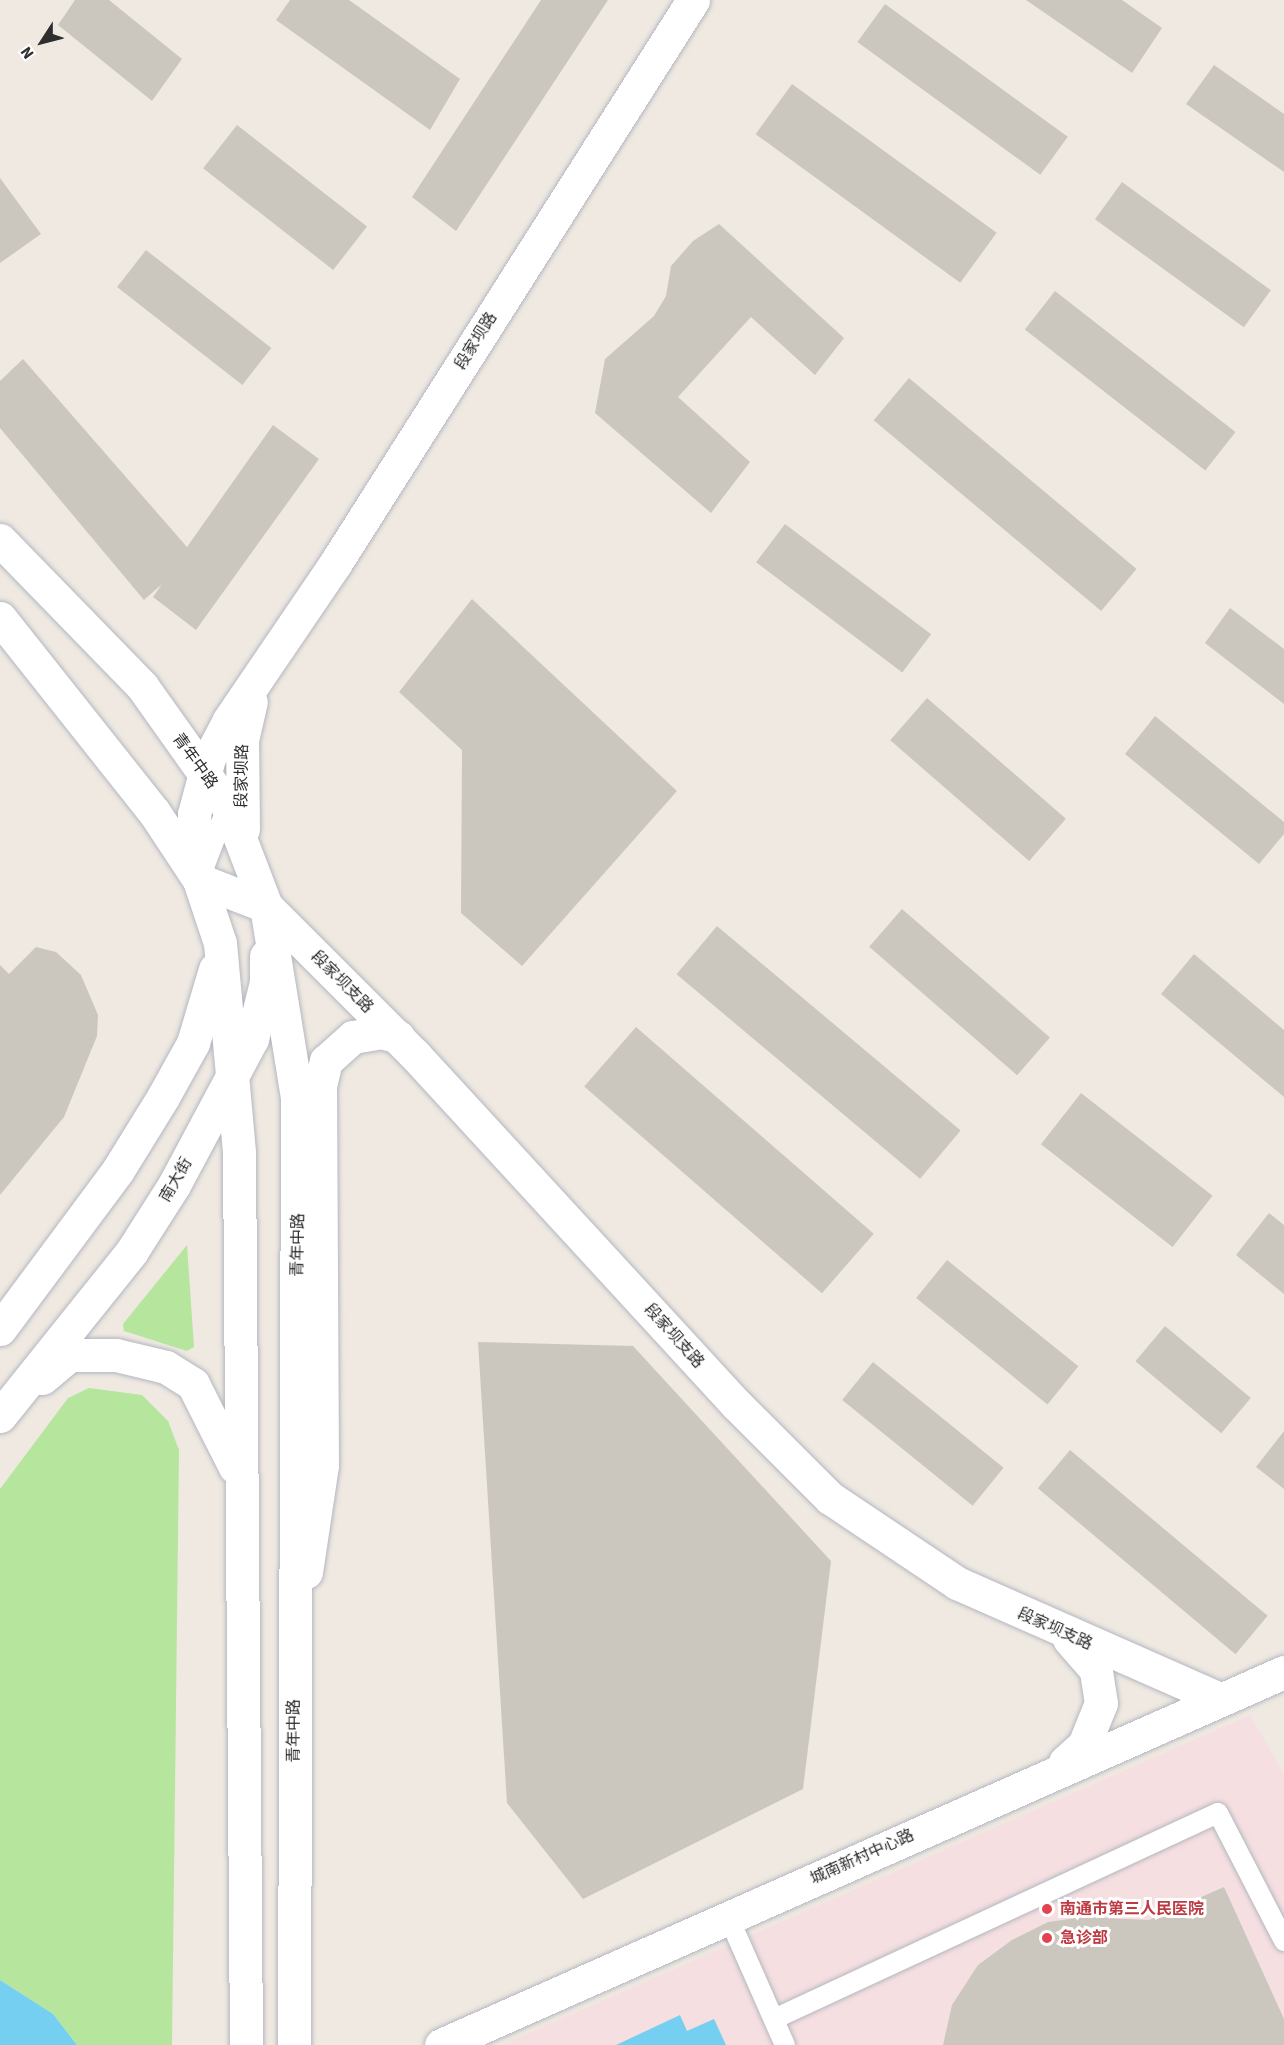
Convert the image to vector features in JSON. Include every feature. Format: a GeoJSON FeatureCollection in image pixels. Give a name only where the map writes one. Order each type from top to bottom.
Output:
{"type":"FeatureCollection","features":[{"type":"Feature","properties":{"kind":"main road","name":"段家坝路"},"geometry":{"type":"LineString","coordinates":[[199,880],[194,814],[209,758],[256,680],[693,0]]}},
{"type":"Feature","properties":{"kind":"main road","name":"青年中路"},"geometry":{"type":"LineString","coordinates":[[0,540],[142,686],[228,807],[244,837],[266,906],[297,1097],[293,1654],[294,2045]]}},
{"type":"Feature","properties":{"kind":"main road"},"geometry":{"type":"LineString","coordinates":[[0,618],[105,747],[199,880],[220,943],[234,1075],[246,2045]]}},
{"type":"Feature","properties":{"kind":"main road","name":"段家坝路"},"geometry":{"type":"LineString","coordinates":[[244,837],[242,740],[256,680]]}},
{"type":"Feature","properties":{"kind":"main road","name":"段家坝支路"},"geometry":{"type":"LineString","coordinates":[[199,880],[266,906],[398,1037],[736,1404],[830,1498],[957,1583],[1063,1634],[1220,1700]]}},
{"type":"Feature","properties":{"kind":"main road","name":"南大街"},"geometry":{"type":"LineString","coordinates":[[4,1411],[132,1251],[234,1075],[252,1039],[266,982],[266,906]]}},
{"type":"Feature","properties":{"kind":"main road"},"geometry":{"type":"LineString","coordinates":[[0,1329],[118,1170],[168,1088],[210,998],[220,943]]}},
{"type":"Feature","properties":{"kind":"main road"},"geometry":{"type":"LineString","coordinates":[[293,1654],[322,1465],[320,1086],[326,1061],[352,1037],[381,1032],[398,1037]]}},
{"type":"Feature","properties":{"kind":"main road"},"geometry":{"type":"LineString","coordinates":[[4,1411],[69,1355],[116,1355],[166,1367],[193,1384],[238,1474]]}},
{"type":"Feature","properties":{"kind":"main road"},"geometry":{"type":"LineString","coordinates":[[1056,1770],[1084,1745],[1101,1703],[1096,1670],[1063,1634]]}},
{"type":"Feature","properties":{"kind":"main road","name":"城南新村中心路"},"geometry":{"type":"LineString","coordinates":[[441,2045],[1056,1770],[1284,1672]]}},
{"type":"Feature","properties":{"kind":"lane","name":"段家坝路"},"geometry":{"type":"LineString","coordinates":[[199,880],[228,807],[232,737],[256,680]]}},
{"type":"Feature","properties":{"kind":"lane"},"geometry":{"type":"LineString","coordinates":[[774,2019],[1218,1813],[1284,1941]]}},
{"type":"Feature","properties":{"kind":"lane"},"geometry":{"type":"LineString","coordinates":[[728,1917],[785,2045]]}},
{"type":"Feature","properties":{"kind":"shaded area","name":"南通市第三人民医院"},"geometry":{"type":"Polygon","coordinates":[[[1250,1715],[1284,1774],[1284,2045],[502,2045],[1250,1715]]]}},
{"type":"Feature","properties":{"kind":"green space"},"geometry":{"type":"Polygon","coordinates":[[[187,1245],[194,1347],[187,1351],[124,1331],[123,1324],[187,1245]]]}},
{"type":"Feature","properties":{"kind":"green space"},"geometry":{"type":"Polygon","coordinates":[[[89,1388],[142,1395],[168,1421],[179,1450],[172,2045],[77,2045],[53,2014],[0,1980],[0,1489],[68,1398],[89,1388]]]}},
{"type":"Feature","properties":{"kind":"water"},"geometry":{"type":"Polygon","coordinates":[[[0,1980],[53,2014],[77,2045],[0,2045],[0,1980]]]}},
{"type":"Feature","properties":{"kind":"water"},"geometry":{"type":"Polygon","coordinates":[[[680,2015],[687,2031],[714,2019],[726,2045],[616,2045],[680,2015]]]}},
{"type":"Feature","properties":{"kind":"building"},"geometry":{"type":"Polygon","coordinates":[[[75,0],[109,0],[182,59],[152,101],[58,25],[75,0]]]}},
{"type":"Feature","properties":{"kind":"building"},"geometry":{"type":"Polygon","coordinates":[[[290,0],[349,0],[460,79],[430,130],[276,20],[290,0]]]}},
{"type":"Feature","properties":{"kind":"building"},"geometry":{"type":"Polygon","coordinates":[[[541,0],[608,0],[456,231],[412,197],[541,0]]]}},
{"type":"Feature","properties":{"kind":"building"},"geometry":{"type":"Polygon","coordinates":[[[1026,0],[1122,0],[1162,28],[1132,73],[1026,0]]]}},
{"type":"Feature","properties":{"kind":"building"},"geometry":{"type":"Polygon","coordinates":[[[885,4],[1068,137],[1040,175],[857,42],[885,4]]]}},
{"type":"Feature","properties":{"kind":"building"},"geometry":{"type":"Polygon","coordinates":[[[1214,65],[1284,114],[1284,172],[1186,104],[1214,65]]]}},
{"type":"Feature","properties":{"kind":"building"},"geometry":{"type":"Polygon","coordinates":[[[792,84],[997,233],[960,283],[756,134],[792,84]]]}},
{"type":"Feature","properties":{"kind":"building"},"geometry":{"type":"Polygon","coordinates":[[[237,125],[367,227],[333,270],[203,168],[237,125]]]}},
{"type":"Feature","properties":{"kind":"building"},"geometry":{"type":"Polygon","coordinates":[[[0,178],[41,234],[0,263],[0,178]]]}},
{"type":"Feature","properties":{"kind":"building"},"geometry":{"type":"Polygon","coordinates":[[[1122,182],[1271,290],[1244,327],[1095,219],[1122,182]]]}},
{"type":"Feature","properties":{"kind":"building"},"geometry":{"type":"Polygon","coordinates":[[[719,224],[844,338],[815,375],[751,317],[678,397],[750,462],[711,513],[595,413],[605,359],[654,316],[666,296],[671,266],[693,241],[719,224]]]}},
{"type":"Feature","properties":{"kind":"building"},"geometry":{"type":"Polygon","coordinates":[[[146,250],[271,348],[242,385],[117,287],[146,250]]]}},
{"type":"Feature","properties":{"kind":"building"},"geometry":{"type":"Polygon","coordinates":[[[1055,291],[1235,432],[1205,471],[1025,330],[1055,291]]]}},
{"type":"Feature","properties":{"kind":"building"},"geometry":{"type":"Polygon","coordinates":[[[23,359],[187,547],[273,425],[319,459],[196,630],[153,597],[162,584],[144,600],[0,428],[0,381],[23,359]]]}},
{"type":"Feature","properties":{"kind":"building"},"geometry":{"type":"Polygon","coordinates":[[[909,378],[1137,569],[1101,611],[874,420],[909,378]]]}},
{"type":"Feature","properties":{"kind":"building"},"geometry":{"type":"Polygon","coordinates":[[[785,524],[931,634],[902,672],[756,562],[785,524]]]}},
{"type":"Feature","properties":{"kind":"building"},"geometry":{"type":"Polygon","coordinates":[[[472,599],[677,791],[522,966],[461,913],[462,750],[399,692],[472,599]]]}},
{"type":"Feature","properties":{"kind":"building"},"geometry":{"type":"Polygon","coordinates":[[[1230,608],[1284,649],[1284,704],[1205,643],[1230,608]]]}},
{"type":"Feature","properties":{"kind":"building"},"geometry":{"type":"Polygon","coordinates":[[[927,698],[1066,819],[1029,861],[890,740],[927,698]]]}},
{"type":"Feature","properties":{"kind":"building"},"geometry":{"type":"Polygon","coordinates":[[[1155,716],[1284,822],[1284,834],[1259,864],[1125,754],[1155,716]]]}},
{"type":"Feature","properties":{"kind":"building"},"geometry":{"type":"Polygon","coordinates":[[[902,909],[1050,1038],[1017,1075],[869,947],[902,909]]]}},
{"type":"Feature","properties":{"kind":"building"},"geometry":{"type":"Polygon","coordinates":[[[717,926],[961,1130],[920,1179],[677,974],[717,926]]]}},
{"type":"Feature","properties":{"kind":"building"},"geometry":{"type":"Polygon","coordinates":[[[36,947],[56,952],[81,975],[98,1015],[97,1036],[64,1117],[0,1195],[0,965],[9,974],[36,947]]]}},
{"type":"Feature","properties":{"kind":"building"},"geometry":{"type":"Polygon","coordinates":[[[1194,954],[1284,1030],[1284,1097],[1161,994],[1194,954]]]}},
{"type":"Feature","properties":{"kind":"building"},"geometry":{"type":"Polygon","coordinates":[[[636,1027],[874,1234],[822,1293],[584,1087],[636,1027]]]}},
{"type":"Feature","properties":{"kind":"building"},"geometry":{"type":"Polygon","coordinates":[[[1081,1093],[1213,1196],[1173,1247],[1041,1144],[1081,1093]]]}},
{"type":"Feature","properties":{"kind":"building"},"geometry":{"type":"Polygon","coordinates":[[[1269,1213],[1284,1225],[1284,1294],[1236,1255],[1269,1213]]]}},
{"type":"Feature","properties":{"kind":"building"},"geometry":{"type":"Polygon","coordinates":[[[947,1260],[1078,1366],[1048,1404],[916,1298],[947,1260]]]}},
{"type":"Feature","properties":{"kind":"building"},"geometry":{"type":"Polygon","coordinates":[[[1165,1326],[1251,1398],[1221,1433],[1135,1361],[1165,1326]]]}},
{"type":"Feature","properties":{"kind":"building"},"geometry":{"type":"Polygon","coordinates":[[[478,1342],[633,1346],[831,1561],[803,1789],[583,1899],[507,1803],[478,1342]]]}},
{"type":"Feature","properties":{"kind":"building"},"geometry":{"type":"Polygon","coordinates":[[[873,1362],[1004,1468],[973,1506],[842,1400],[873,1362]]]}},
{"type":"Feature","properties":{"kind":"building"},"geometry":{"type":"Polygon","coordinates":[[[1284,1431],[1284,1489],[1256,1467],[1284,1431]]]}},
{"type":"Feature","properties":{"kind":"building"},"geometry":{"type":"Polygon","coordinates":[[[1070,1450],[1268,1616],[1236,1654],[1038,1488],[1070,1450]]]}},
{"type":"Feature","properties":{"kind":"building"},"geometry":{"type":"Polygon","coordinates":[[[1224,1887],[1284,2019],[1284,2045],[943,2045],[952,2005],[978,1965],[1012,1940],[1048,1922],[1084,1917],[1149,1920],[1224,1887]]]}},
{"type":"Feature","properties":{"kind":"place","name":"南通市第三人民医院"},"geometry":{"type":"Point","coordinates":[1047,1909]}},
{"type":"Feature","properties":{"kind":"place","name":"急诊部"},"geometry":{"type":"Point","coordinates":[1047,1938]}}]}
